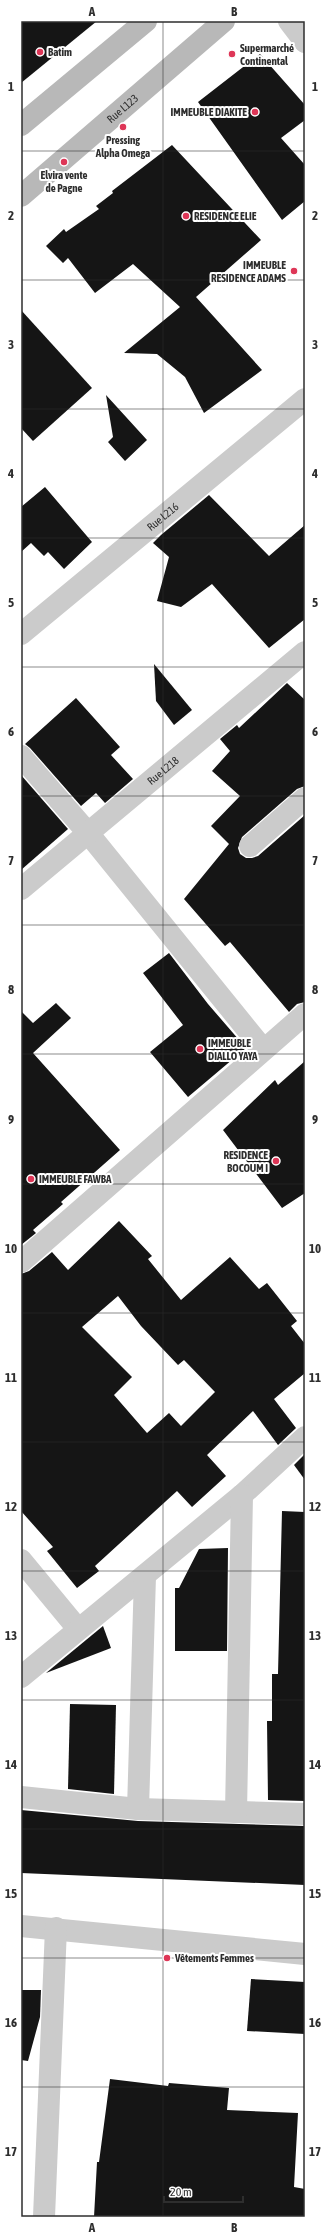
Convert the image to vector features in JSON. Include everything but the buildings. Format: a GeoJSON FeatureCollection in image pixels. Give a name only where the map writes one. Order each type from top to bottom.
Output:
{"type":"FeatureCollection","features":[{"type":"Feature","properties":{"kind":"main road"},"geometry":{"type":"LineString","coordinates":[[21,125],[146,21]]}},
{"type":"Feature","properties":{"kind":"main road","name":"Rue L123"},"geometry":{"type":"LineString","coordinates":[[21,196],[224,21]]}},
{"type":"Feature","properties":{"kind":"street"},"geometry":{"type":"LineString","coordinates":[[289,21],[305,42]]}},
{"type":"Feature","properties":{"kind":"street","name":"Rue L216"},"geometry":{"type":"LineString","coordinates":[[21,634],[305,399]]}},
{"type":"Feature","properties":{"kind":"street","name":"Rue L218"},"geometry":{"type":"LineString","coordinates":[[21,889],[305,652]]}},
{"type":"Feature","properties":{"kind":"street"},"geometry":{"type":"LineString","coordinates":[[21,756],[88,833],[263,1049]]}},
{"type":"Feature","properties":{"kind":"street"},"geometry":{"type":"LineString","coordinates":[[250,846],[305,798]]}},
{"type":"Feature","properties":{"kind":"street"},"geometry":{"type":"LineString","coordinates":[[21,1262],[263,1049],[305,1014]]}},
{"type":"Feature","properties":{"kind":"street"},"geometry":{"type":"LineString","coordinates":[[21,1676],[145,1576],[242,1495],[305,1437]]}},
{"type":"Feature","properties":{"kind":"street"},"geometry":{"type":"LineString","coordinates":[[236,1812],[242,1495]]}},
{"type":"Feature","properties":{"kind":"street"},"geometry":{"type":"LineString","coordinates":[[21,1560],[78,1629]]}},
{"type":"Feature","properties":{"kind":"street"},"geometry":{"type":"LineString","coordinates":[[138,1809],[145,1576]]}},
{"type":"Feature","properties":{"kind":"street"},"geometry":{"type":"LineString","coordinates":[[21,1797],[138,1809],[305,1814]]}},
{"type":"Feature","properties":{"kind":"street"},"geometry":{"type":"LineString","coordinates":[[21,1926],[56,1928],[305,1954]]}},
{"type":"Feature","properties":{"kind":"street"},"geometry":{"type":"LineString","coordinates":[[44,2217],[56,1928]]}},
{"type":"Feature","properties":{"kind":"place","name":"Batim"},"geometry":{"type":"Point","coordinates":[40,52]}},
{"type":"Feature","properties":{"kind":"place","name":"Supermarché Continental"},"geometry":{"type":"Point","coordinates":[232,54]}},
{"type":"Feature","properties":{"kind":"place","name":"IMMEUBLE DIAKITE"},"geometry":{"type":"Point","coordinates":[255,112]}},
{"type":"Feature","properties":{"kind":"place","name":"Pressing Alpha Omega"},"geometry":{"type":"Point","coordinates":[123,127]}},
{"type":"Feature","properties":{"kind":"place","name":"Elvira vente de Pagne"},"geometry":{"type":"Point","coordinates":[64,162]}},
{"type":"Feature","properties":{"kind":"place","name":"RESIDENCE ELIE"},"geometry":{"type":"Point","coordinates":[186,216]}},
{"type":"Feature","properties":{"kind":"place","name":"IMMEUBLE RESIDENCE ADAMS"},"geometry":{"type":"Point","coordinates":[294,271]}},
{"type":"Feature","properties":{"kind":"place","name":"IMMEUBLE DIALLO YAYA"},"geometry":{"type":"Point","coordinates":[200,1049]}},
{"type":"Feature","properties":{"kind":"place","name":"RESIDENCE BOCOUM I"},"geometry":{"type":"Point","coordinates":[276,1161]}},
{"type":"Feature","properties":{"kind":"place","name":"IMMEUBLE FAWBA"},"geometry":{"type":"Point","coordinates":[31,1179]}},
{"type":"Feature","properties":{"kind":"place","name":"Vêtements Femmes"},"geometry":{"type":"Point","coordinates":[167,1958]}}]}
